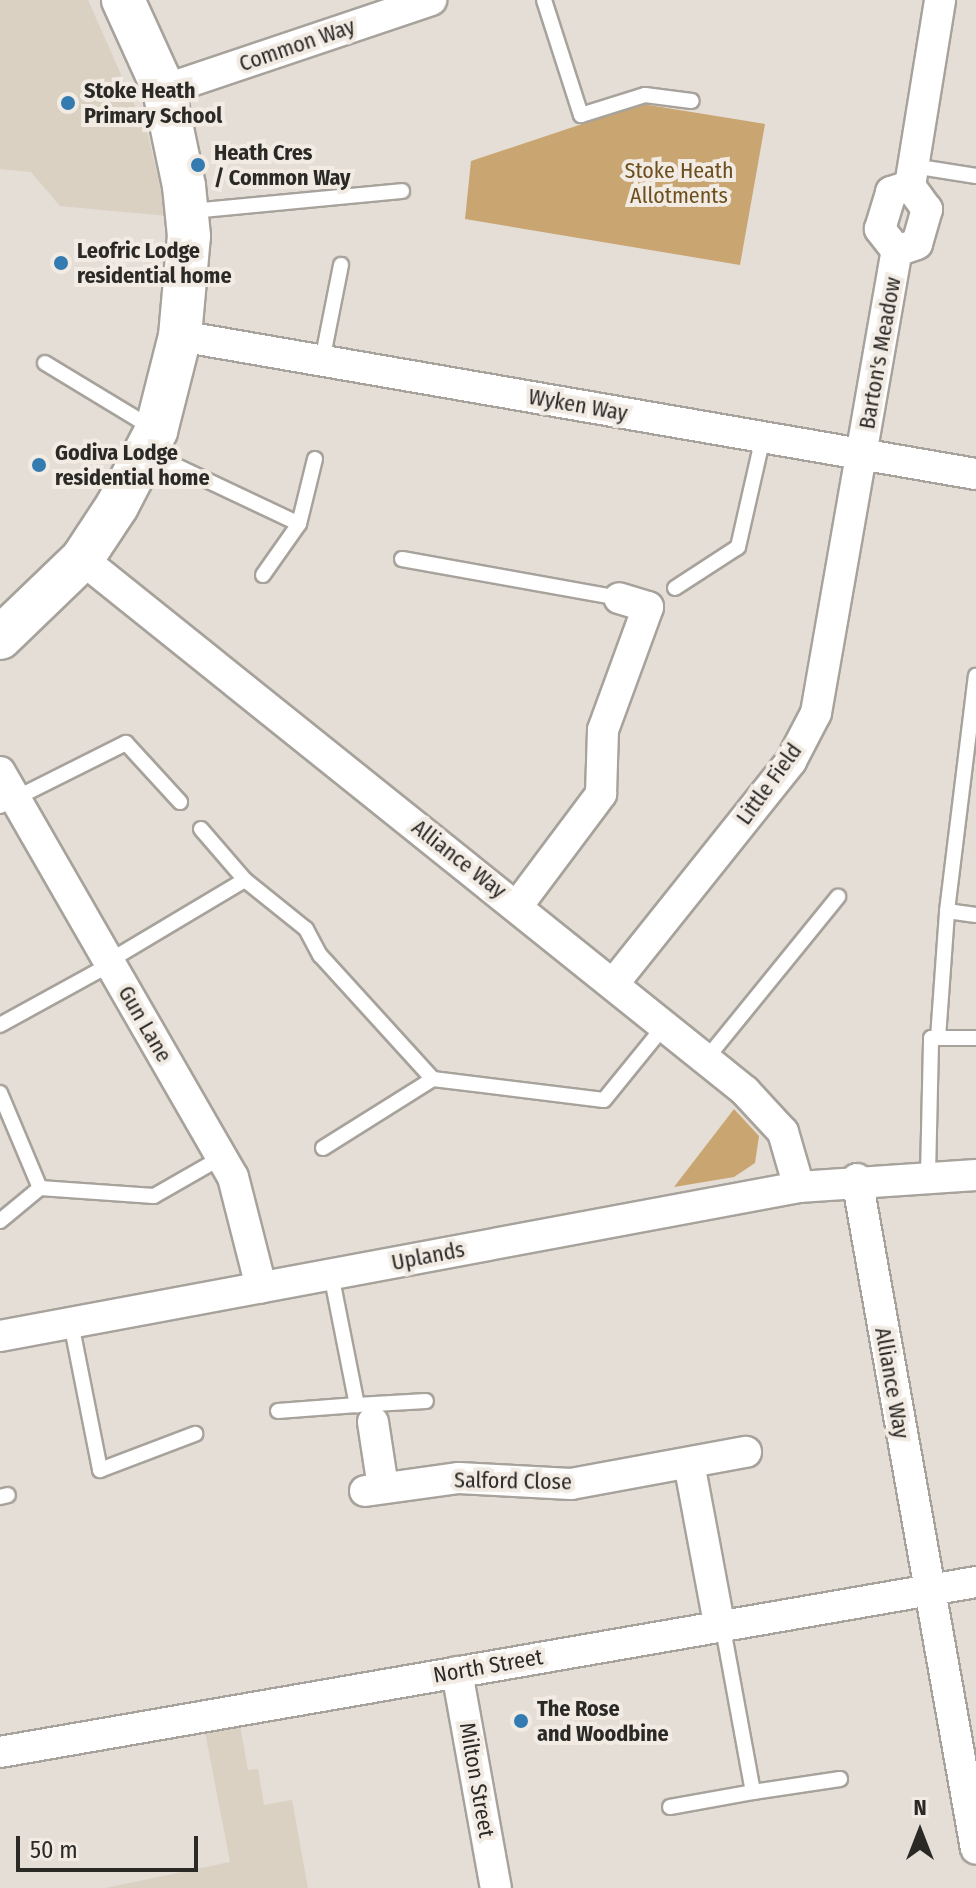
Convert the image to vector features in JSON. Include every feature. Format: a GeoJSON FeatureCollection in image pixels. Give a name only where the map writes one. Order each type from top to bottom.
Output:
{"type":"FeatureCollection","features":[{"type":"Feature","properties":{"kind":"street"},"geometry":{"type":"LineString","coordinates":[[0,638],[82,559],[151,441],[180,336],[187,212],[164,90],[123,0]]}},
{"type":"Feature","properties":{"kind":"street","name":"Common Way"},"geometry":{"type":"LineString","coordinates":[[164,90],[431,0]]}},
{"type":"Feature","properties":{"kind":"street"},"geometry":{"type":"LineString","coordinates":[[911,176],[940,0]]}},
{"type":"Feature","properties":{"kind":"street","name":"Barton's Meadow"},"geometry":{"type":"LineString","coordinates":[[863,454],[897,251],[917,244],[927,209],[911,176]]}},
{"type":"Feature","properties":{"kind":"street","name":"Wyken Way"},"geometry":{"type":"LineString","coordinates":[[180,336],[976,474]]}},
{"type":"Feature","properties":{"kind":"street","name":"Little Field"},"geometry":{"type":"LineString","coordinates":[[614,983],[791,761],[816,713],[863,454]]}},
{"type":"Feature","properties":{"kind":"street","name":"Alliance Way"},"geometry":{"type":"LineString","coordinates":[[82,559],[707,1058],[777,1122],[799,1187]]}},
{"type":"Feature","properties":{"kind":"street"},"geometry":{"type":"LineString","coordinates":[[518,905],[601,794],[603,730],[648,607],[619,598]]}},
{"type":"Feature","properties":{"kind":"street","name":"Gun Lane"},"geometry":{"type":"LineString","coordinates":[[5,791],[110,963],[222,1157],[237,1187],[261,1287]]}},
{"type":"Feature","properties":{"kind":"street","name":"Uplands"},"geometry":{"type":"LineString","coordinates":[[0,1336],[799,1187],[857,1179],[976,1175]]}},
{"type":"Feature","properties":{"kind":"street","name":"Alliance Way"},"geometry":{"type":"LineString","coordinates":[[857,1179],[926,1587],[973,1818],[976,1849]]}},
{"type":"Feature","properties":{"kind":"street","name":"Salford Close"},"geometry":{"type":"LineString","coordinates":[[365,1414],[374,1489],[459,1478],[571,1484],[746,1452]]}},
{"type":"Feature","properties":{"kind":"street"},"geometry":{"type":"LineString","coordinates":[[689,1463],[721,1623]]}},
{"type":"Feature","properties":{"kind":"street","name":"North Street"},"geometry":{"type":"LineString","coordinates":[[0,1752],[926,1587],[976,1582]]}},
{"type":"Feature","properties":{"kind":"street","name":"Milton Street"},"geometry":{"type":"LineString","coordinates":[[457,1672],[496,1888]]}},
{"type":"Feature","properties":{"kind":"lane"},"geometry":{"type":"LineString","coordinates":[[544,0],[581,115],[645,95],[692,101]]}},
{"type":"Feature","properties":{"kind":"lane"},"geometry":{"type":"LineString","coordinates":[[911,176],[976,176]]}},
{"type":"Feature","properties":{"kind":"lane"},"geometry":{"type":"LineString","coordinates":[[187,212],[402,191]]}},
{"type":"Feature","properties":{"kind":"lane"},"geometry":{"type":"LineString","coordinates":[[322,361],[341,265]]}},
{"type":"Feature","properties":{"kind":"lane"},"geometry":{"type":"LineString","coordinates":[[45,363],[151,441],[299,524]]}},
{"type":"Feature","properties":{"kind":"lane"},"geometry":{"type":"LineString","coordinates":[[675,588],[738,547],[763,437]]}},
{"type":"Feature","properties":{"kind":"lane"},"geometry":{"type":"LineString","coordinates":[[263,575],[299,524],[315,459]]}},
{"type":"Feature","properties":{"kind":"lane"},"geometry":{"type":"LineString","coordinates":[[402,559],[619,598]]}},
{"type":"Feature","properties":{"kind":"lane"},"geometry":{"type":"LineString","coordinates":[[938,1038],[947,911],[976,676]]}},
{"type":"Feature","properties":{"kind":"lane"},"geometry":{"type":"LineString","coordinates":[[5,791],[126,743],[180,802]]}},
{"type":"Feature","properties":{"kind":"lane"},"geometry":{"type":"LineString","coordinates":[[201,829],[245,880],[306,929],[320,955],[433,1079]]}},
{"type":"Feature","properties":{"kind":"lane"},"geometry":{"type":"LineString","coordinates":[[0,1025],[110,963],[245,880]]}},
{"type":"Feature","properties":{"kind":"lane"},"geometry":{"type":"LineString","coordinates":[[707,1058],[838,897]]}},
{"type":"Feature","properties":{"kind":"lane"},"geometry":{"type":"LineString","coordinates":[[947,911],[976,915]]}},
{"type":"Feature","properties":{"kind":"lane"},"geometry":{"type":"LineString","coordinates":[[323,1148],[433,1079],[604,1100],[665,1025]]}},
{"type":"Feature","properties":{"kind":"lane"},"geometry":{"type":"LineString","coordinates":[[928,1175],[931,1038],[976,1038]]}},
{"type":"Feature","properties":{"kind":"lane"},"geometry":{"type":"LineString","coordinates":[[0,1093],[40,1188]]}},
{"type":"Feature","properties":{"kind":"lane"},"geometry":{"type":"LineString","coordinates":[[0,1221],[40,1188],[154,1196],[222,1157]]}},
{"type":"Feature","properties":{"kind":"lane"},"geometry":{"type":"LineString","coordinates":[[331,1274],[365,1414]]}},
{"type":"Feature","properties":{"kind":"lane"},"geometry":{"type":"LineString","coordinates":[[71,1323],[100,1470],[195,1434]]}},
{"type":"Feature","properties":{"kind":"lane"},"geometry":{"type":"LineString","coordinates":[[278,1411],[365,1414],[426,1401]]}},
{"type":"Feature","properties":{"kind":"lane"},"geometry":{"type":"LineString","coordinates":[[721,1623],[753,1792]]}},
{"type":"Feature","properties":{"kind":"lane"},"geometry":{"type":"LineString","coordinates":[[670,1807],[840,1779]]}},
{"type":"Feature","properties":{"kind":"shaded area","name":"Stoke Heath Primary School"},"geometry":{"type":"Polygon","coordinates":[[[0,0],[88,0],[148,135],[167,216],[60,206],[31,172],[0,169],[0,0]]]}},
{"type":"Feature","properties":{"kind":"shaded area"},"geometry":{"type":"Polygon","coordinates":[[[240,1725],[248,1770],[258,1769],[264,1805],[292,1800],[308,1888],[105,1888],[230,1862],[205,1732],[240,1725]]]}},
{"type":"Feature","properties":{"kind":"green space","name":"Stoke Heath Allotments"},"geometry":{"type":"Polygon","coordinates":[[[642,104],[765,124],[740,265],[465,219],[471,161],[642,104]]]}},
{"type":"Feature","properties":{"kind":"green space"},"geometry":{"type":"Polygon","coordinates":[[[734,1109],[759,1136],[755,1163],[734,1177],[674,1187],[734,1109]]]}},
{"type":"Feature","properties":{"kind":"place","name":"Stoke Heath Primary School"},"geometry":{"type":"Point","coordinates":[68,103]}},
{"type":"Feature","properties":{"kind":"place","name":"Heath Cres / Common Way"},"geometry":{"type":"Point","coordinates":[198,165]}},
{"type":"Feature","properties":{"kind":"place","name":"Leofric Lodge residential home"},"geometry":{"type":"Point","coordinates":[61,263]}},
{"type":"Feature","properties":{"kind":"place","name":"Godiva Lodge residential home"},"geometry":{"type":"Point","coordinates":[39,465]}},
{"type":"Feature","properties":{"kind":"place","name":"The Rose and Woodbine"},"geometry":{"type":"Point","coordinates":[521,1721]}}]}
